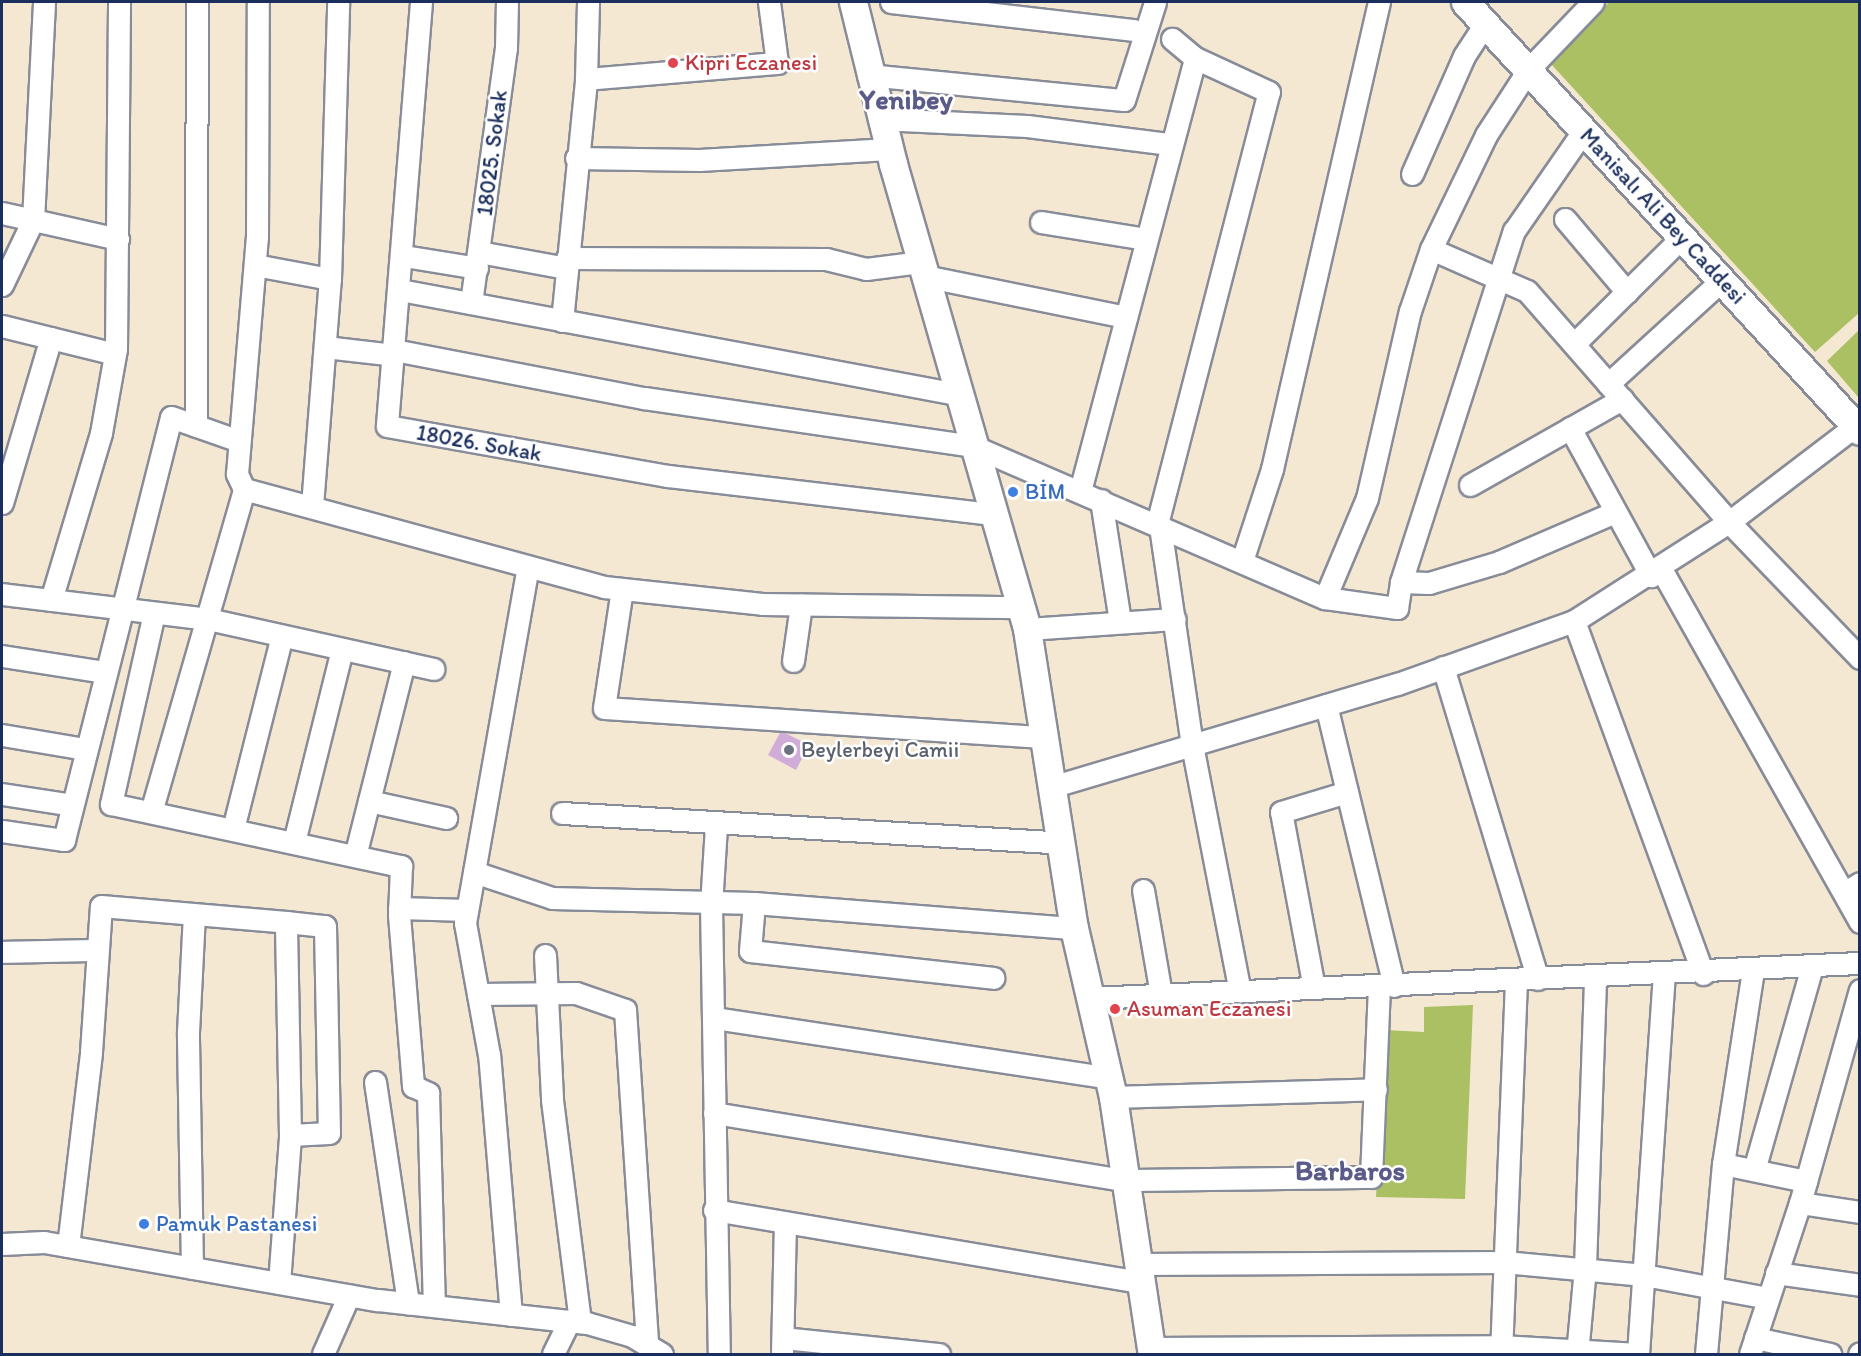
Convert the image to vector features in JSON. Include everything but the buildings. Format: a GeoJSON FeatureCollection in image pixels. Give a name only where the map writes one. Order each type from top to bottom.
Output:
{"type":"FeatureCollection","features":[{"type":"Feature","properties":{"kind":"main road"},"geometry":{"type":"LineString","coordinates":[[853,2],[880,120],[957,394],[1024,618],[1074,928],[1111,1088],[1151,1351]]}},
{"type":"Feature","properties":{"kind":"main road","name":"Manisalı Ali Bey Caddesi"},"geometry":{"type":"LineString","coordinates":[[1465,2],[1683,236],[1857,429]]}},
{"type":"Feature","properties":{"kind":"street"},"geometry":{"type":"LineString","coordinates":[[2,285],[33,220],[44,2]]}},
{"type":"Feature","properties":{"kind":"street"},"geometry":{"type":"LineString","coordinates":[[51,600],[101,433],[115,354],[119,2]]}},
{"type":"Feature","properties":{"kind":"street"},"geometry":{"type":"LineString","coordinates":[[196,426],[197,2]]}},
{"type":"Feature","properties":{"kind":"street"},"geometry":{"type":"LineString","coordinates":[[151,812],[244,489],[237,474],[255,265],[258,2]]}},
{"type":"Feature","properties":{"kind":"street"},"geometry":{"type":"LineString","coordinates":[[312,506],[330,279],[338,2]]}},
{"type":"Feature","properties":{"kind":"street","name":"18026. Sokak"},"geometry":{"type":"LineString","coordinates":[[421,2],[404,256],[387,426],[668,476],[993,514]]}},
{"type":"Feature","properties":{"kind":"street","name":"18025. Sokak"},"geometry":{"type":"LineString","coordinates":[[471,303],[506,48],[507,2]]}},
{"type":"Feature","properties":{"kind":"street"},"geometry":{"type":"LineString","coordinates":[[562,321],[576,158],[586,79],[588,2]]}},
{"type":"Feature","properties":{"kind":"street"},"geometry":{"type":"LineString","coordinates":[[586,79],[777,63],[769,2]]}},
{"type":"Feature","properties":{"kind":"street"},"geometry":{"type":"LineString","coordinates":[[891,2],[1134,30]]}},
{"type":"Feature","properties":{"kind":"street"},"geometry":{"type":"LineString","coordinates":[[868,75],[1124,100],[1155,2]]}},
{"type":"Feature","properties":{"kind":"street"},"geometry":{"type":"LineString","coordinates":[[1242,561],[1272,469],[1379,2]]}},
{"type":"Feature","properties":{"kind":"street"},"geometry":{"type":"LineString","coordinates":[[1325,597],[1367,498],[1410,311],[1431,249],[1486,135],[1528,70],[1593,2]]}},
{"type":"Feature","properties":{"kind":"street"},"geometry":{"type":"LineString","coordinates":[[1412,174],[1464,56],[1485,24]]}},
{"type":"Feature","properties":{"kind":"street"},"geometry":{"type":"LineString","coordinates":[[1172,39],[1196,58],[1269,92],[1159,525],[1175,619],[1192,745],[1240,991]]}},
{"type":"Feature","properties":{"kind":"street"},"geometry":{"type":"LineString","coordinates":[[1080,491],[1170,144],[1196,58]]}},
{"type":"Feature","properties":{"kind":"street"},"geometry":{"type":"LineString","coordinates":[[880,120],[1027,126],[1170,144]]}},
{"type":"Feature","properties":{"kind":"street"},"geometry":{"type":"LineString","coordinates":[[325,346],[394,352],[644,398],[973,447],[1325,597],[1397,608],[1401,582],[1514,231],[1584,130]]}},
{"type":"Feature","properties":{"kind":"street"},"geometry":{"type":"LineString","coordinates":[[576,158],[699,160],[889,149]]}},
{"type":"Feature","properties":{"kind":"street"},"geometry":{"type":"LineString","coordinates":[[2,213],[118,239]]}},
{"type":"Feature","properties":{"kind":"street"},"geometry":{"type":"LineString","coordinates":[[1565,219],[1627,292]]}},
{"type":"Feature","properties":{"kind":"street"},"geometry":{"type":"LineString","coordinates":[[1041,222],[1146,239]]}},
{"type":"Feature","properties":{"kind":"street"},"geometry":{"type":"LineString","coordinates":[[1574,344],[1683,236]]}},
{"type":"Feature","properties":{"kind":"street"},"geometry":{"type":"LineString","coordinates":[[1431,249],[1527,291],[1729,522],[1860,658]]}},
{"type":"Feature","properties":{"kind":"street"},"geometry":{"type":"LineString","coordinates":[[404,256],[566,263],[826,259],[866,269],[922,269],[1126,317]]}},
{"type":"Feature","properties":{"kind":"street"},"geometry":{"type":"LineString","coordinates":[[255,265],[330,279]]}},
{"type":"Feature","properties":{"kind":"street"},"geometry":{"type":"LineString","coordinates":[[1470,485],[1570,428],[1615,392],[1722,280]]}},
{"type":"Feature","properties":{"kind":"street"},"geometry":{"type":"LineString","coordinates":[[400,290],[957,394]]}},
{"type":"Feature","properties":{"kind":"street"},"geometry":{"type":"LineString","coordinates":[[2,326],[115,354]]}},
{"type":"Feature","properties":{"kind":"street"},"geometry":{"type":"LineString","coordinates":[[2,502],[51,338]]}},
{"type":"Feature","properties":{"kind":"street"},"geometry":{"type":"LineString","coordinates":[[2,831],[64,840],[104,672],[171,417],[239,441]]}},
{"type":"Feature","properties":{"kind":"street"},"geometry":{"type":"LineString","coordinates":[[1570,428],[1615,512],[1656,573],[1852,888],[1860,922]]}},
{"type":"Feature","properties":{"kind":"street"},"geometry":{"type":"LineString","coordinates":[[1051,787],[1326,705],[1574,621],[1656,573],[1857,429]]}},
{"type":"Feature","properties":{"kind":"street"},"geometry":{"type":"LineString","coordinates":[[244,489],[528,567],[622,589],[801,605],[1024,618],[1120,622],[1175,619]]}},
{"type":"Feature","properties":{"kind":"street"},"geometry":{"type":"LineString","coordinates":[[1101,500],[1120,622]]}},
{"type":"Feature","properties":{"kind":"street"},"geometry":{"type":"LineString","coordinates":[[1401,582],[1429,583],[1499,562],[1615,512]]}},
{"type":"Feature","properties":{"kind":"street"},"geometry":{"type":"LineString","coordinates":[[510,1315],[489,1055],[467,910],[528,567]]}},
{"type":"Feature","properties":{"kind":"street"},"geometry":{"type":"LineString","coordinates":[[622,589],[604,708],[1043,737]]}},
{"type":"Feature","properties":{"kind":"street"},"geometry":{"type":"LineString","coordinates":[[2,594],[208,619],[434,669]]}},
{"type":"Feature","properties":{"kind":"street"},"geometry":{"type":"LineString","coordinates":[[794,661],[801,605]]}},
{"type":"Feature","properties":{"kind":"street"},"geometry":{"type":"LineString","coordinates":[[154,613],[111,804],[401,866],[399,908],[413,1086],[428,1093],[434,1306]]}},
{"type":"Feature","properties":{"kind":"street"},"geometry":{"type":"LineString","coordinates":[[1574,621],[1703,974]]}},
{"type":"Feature","properties":{"kind":"street"},"geometry":{"type":"LineString","coordinates":[[233,829],[282,636]]}},
{"type":"Feature","properties":{"kind":"street"},"geometry":{"type":"LineString","coordinates":[[294,842],[342,649]]}},
{"type":"Feature","properties":{"kind":"street"},"geometry":{"type":"LineString","coordinates":[[2,656],[104,672]]}},
{"type":"Feature","properties":{"kind":"street"},"geometry":{"type":"LineString","coordinates":[[355,856],[404,662]]}},
{"type":"Feature","properties":{"kind":"street"},"geometry":{"type":"LineString","coordinates":[[1443,667],[1538,979]]}},
{"type":"Feature","properties":{"kind":"street"},"geometry":{"type":"LineString","coordinates":[[714,1113],[1124,1180],[1371,1177],[1376,1089],[1386,986],[1347,792],[1326,705]]}},
{"type":"Feature","properties":{"kind":"street"},"geometry":{"type":"LineString","coordinates":[[2,735],[85,749]]}},
{"type":"Feature","properties":{"kind":"street"},"geometry":{"type":"LineString","coordinates":[[1314,988],[1281,812],[1347,792]]}},
{"type":"Feature","properties":{"kind":"street"},"geometry":{"type":"LineString","coordinates":[[2,794],[72,805]]}},
{"type":"Feature","properties":{"kind":"street"},"geometry":{"type":"LineString","coordinates":[[369,801],[446,818]]}},
{"type":"Feature","properties":{"kind":"street"},"geometry":{"type":"LineString","coordinates":[[562,813],[716,826],[1060,843]]}},
{"type":"Feature","properties":{"kind":"street"},"geometry":{"type":"LineString","coordinates":[[716,826],[711,905],[714,1018],[714,1210],[719,1354]]}},
{"type":"Feature","properties":{"kind":"street"},"geometry":{"type":"LineString","coordinates":[[474,872],[552,898],[711,905],[753,903],[1074,928]]}},
{"type":"Feature","properties":{"kind":"street"},"geometry":{"type":"LineString","coordinates":[[1143,890],[1161,994]]}},
{"type":"Feature","properties":{"kind":"street"},"geometry":{"type":"LineString","coordinates":[[753,903],[750,951],[994,978]]}},
{"type":"Feature","properties":{"kind":"street"},"geometry":{"type":"LineString","coordinates":[[68,1246],[91,1052],[94,950],[101,906],[325,926],[329,1132],[291,1135]]}},
{"type":"Feature","properties":{"kind":"street"},"geometry":{"type":"LineString","coordinates":[[399,908],[467,910]]}},
{"type":"Feature","properties":{"kind":"street"},"geometry":{"type":"LineString","coordinates":[[192,1268],[188,1032],[194,914]]}},
{"type":"Feature","properties":{"kind":"street"},"geometry":{"type":"LineString","coordinates":[[279,1283],[291,1135],[286,922]]}},
{"type":"Feature","properties":{"kind":"street"},"geometry":{"type":"LineString","coordinates":[[2,952],[94,950]]}},
{"type":"Feature","properties":{"kind":"street"},"geometry":{"type":"LineString","coordinates":[[545,955],[552,1100],[575,1322],[553,1354]]}},
{"type":"Feature","properties":{"kind":"street"},"geometry":{"type":"LineString","coordinates":[[1091,998],[1516,979],[1703,974],[1860,963]]}},
{"type":"Feature","properties":{"kind":"street"},"geometry":{"type":"LineString","coordinates":[[1754,1170],[1812,966]]}},
{"type":"Feature","properties":{"kind":"street"},"geometry":{"type":"LineString","coordinates":[[1706,1354],[1714,1285],[1723,1164],[1753,970]]}},
{"type":"Feature","properties":{"kind":"street"},"geometry":{"type":"LineString","coordinates":[[1151,1351],[1501,1350],[1638,1354],[1664,975]]}},
{"type":"Feature","properties":{"kind":"street"},"geometry":{"type":"LineString","coordinates":[[1577,1352],[1585,1268],[1595,978]]}},
{"type":"Feature","properties":{"kind":"street"},"geometry":{"type":"LineString","coordinates":[[1501,1350],[1516,979]]}},
{"type":"Feature","properties":{"kind":"street"},"geometry":{"type":"LineString","coordinates":[[1830,1354],[1753,1346],[1800,1203],[1860,990]]}},
{"type":"Feature","properties":{"kind":"street"},"geometry":{"type":"LineString","coordinates":[[2,1244],[68,1246],[408,1304],[575,1322],[645,1349],[625,1010],[576,993],[478,994]]}},
{"type":"Feature","properties":{"kind":"street"},"geometry":{"type":"LineString","coordinates":[[714,1018],[1111,1088],[1376,1089]]}},
{"type":"Feature","properties":{"kind":"street"},"geometry":{"type":"LineString","coordinates":[[375,1082],[408,1304]]}},
{"type":"Feature","properties":{"kind":"street"},"geometry":{"type":"LineString","coordinates":[[1723,1164],[1806,1181]]}},
{"type":"Feature","properties":{"kind":"street"},"geometry":{"type":"LineString","coordinates":[[1800,1203],[1860,1212]]}},
{"type":"Feature","properties":{"kind":"street"},"geometry":{"type":"LineString","coordinates":[[714,1210],[785,1224],[1138,1273],[1504,1262],[1644,1275],[1714,1285],[1768,1298]]}},
{"type":"Feature","properties":{"kind":"street"},"geometry":{"type":"LineString","coordinates":[[785,1224],[783,1346],[939,1354]]}},
{"type":"Feature","properties":{"kind":"street"},"geometry":{"type":"LineString","coordinates":[[1776,1273],[1860,1285]]}},
{"type":"Feature","properties":{"kind":"street"},"geometry":{"type":"LineString","coordinates":[[322,1354],[349,1295]]}},
{"type":"Feature","properties":{"kind":"green space"},"geometry":{"type":"Polygon","coordinates":[[[1609,2],[1859,2],[1859,313],[1815,352],[1551,64],[1609,2]]]}},
{"type":"Feature","properties":{"kind":"green space"},"geometry":{"type":"Polygon","coordinates":[[[1859,330],[1859,398],[1827,361],[1859,330]]]}},
{"type":"Feature","properties":{"kind":"green space"},"geometry":{"type":"Polygon","coordinates":[[[1473,1005],[1465,1199],[1376,1197],[1385,1030],[1424,1032],[1424,1007],[1473,1005]]]}},
{"type":"Feature","properties":{"kind":"place","name":"Kipri Eczanesi"},"geometry":{"type":"Point","coordinates":[673,63]}},
{"type":"Feature","properties":{"kind":"place","name":"BİM"},"geometry":{"type":"Point","coordinates":[1013,492]}},
{"type":"Feature","properties":{"kind":"place","name":"Beylerbeyi Camii"},"geometry":{"type":"Point","coordinates":[789,750]}},
{"type":"Feature","properties":{"kind":"place","name":"Asuman Eczanesi"},"geometry":{"type":"Point","coordinates":[1115,1009]}},
{"type":"Feature","properties":{"kind":"place","name":"Pamuk Pastanesi"},"geometry":{"type":"Point","coordinates":[144,1224]}},
{"type":"Feature","properties":{"kind":"district","name":"Yenibey"},"geometry":{"type":"Point","coordinates":[906,99]}},
{"type":"Feature","properties":{"kind":"district","name":"Barbaros"},"geometry":{"type":"Point","coordinates":[1350,1170]}}]}
